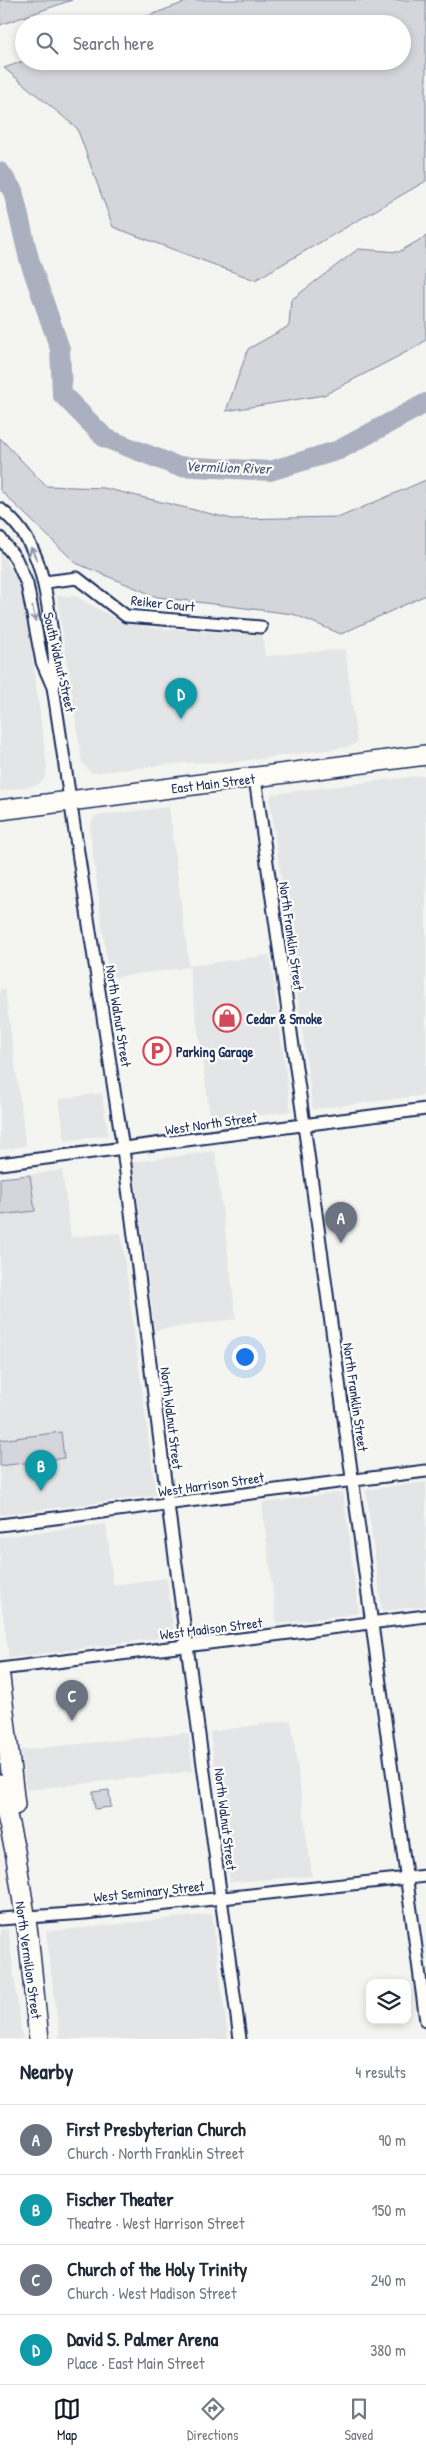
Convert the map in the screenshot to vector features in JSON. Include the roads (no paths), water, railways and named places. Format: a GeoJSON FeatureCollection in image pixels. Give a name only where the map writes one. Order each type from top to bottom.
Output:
{"type":"FeatureCollection","features":[{"type":"Feature","properties":{"kind":"main road","name":"East Main Street"},"geometry":{"type":"LineString","coordinates":[[0,810],[426,755]]}},
{"type":"Feature","properties":{"kind":"main road","name":"North Vermilion Street"},"geometry":{"type":"LineString","coordinates":[[0,1677],[15,1806],[15,1851]]}},
{"type":"Feature","properties":{"kind":"main road","name":"North Vermilion Street"},"geometry":{"type":"LineString","coordinates":[[0,1784],[15,1851],[39,2039]]}},
{"type":"Feature","properties":{"kind":"street"},"geometry":{"type":"LineString","coordinates":[[0,509],[22,532],[34,553],[45,582],[56,661],[53,687]]}},
{"type":"Feature","properties":{"kind":"street","name":"South Walnut Street"},"geometry":{"type":"LineString","coordinates":[[0,538],[16,559],[27,584],[42,662],[53,687],[70,801]]}},
{"type":"Feature","properties":{"kind":"street","name":"Reiker Court"},"geometry":{"type":"LineString","coordinates":[[45,582],[77,578],[126,616],[260,627]]}},
{"type":"Feature","properties":{"kind":"street","name":"North Franklin Street"},"geometry":{"type":"LineString","coordinates":[[255,778],[426,2021]]}},
{"type":"Feature","properties":{"kind":"street","name":"North Walnut Street"},"geometry":{"type":"LineString","coordinates":[[70,801],[123,1150],[168,1505],[240,2039]]}},
{"type":"Feature","properties":{"kind":"street","name":"West North Street"},"geometry":{"type":"LineString","coordinates":[[0,1164],[123,1150],[426,1109]]}},
{"type":"Feature","properties":{"kind":"street","name":"West Harrison Street"},"geometry":{"type":"LineString","coordinates":[[0,1525],[168,1505],[426,1470]]}},
{"type":"Feature","properties":{"kind":"street","name":"West Madison Street"},"geometry":{"type":"LineString","coordinates":[[0,1670],[426,1616]]}},
{"type":"Feature","properties":{"kind":"street","name":"West Seminary Street"},"geometry":{"type":"LineString","coordinates":[[0,1919],[426,1876]]}},
{"type":"Feature","properties":{"kind":"waterway","name":"Vermilion River"},"geometry":{"type":"LineString","coordinates":[[0,172],[13,191],[29,259],[60,349],[62,394],[105,438],[177,466],[270,471],[339,450],[426,403]]}},
{"type":"Feature","properties":{"kind":"place","name":"David S. Palmer Arena"},"geometry":{"type":"Point","coordinates":[181,719]}},
{"type":"Feature","properties":{"kind":"place","name":"Cedar & Smoke"},"geometry":{"type":"Point","coordinates":[227,1018]}},
{"type":"Feature","properties":{"kind":"place","name":"Parking Garage"},"geometry":{"type":"Point","coordinates":[157,1051]}},
{"type":"Feature","properties":{"kind":"place","name":"First Presbyterian Church"},"geometry":{"type":"Point","coordinates":[341,1243]}},
{"type":"Feature","properties":{"kind":"place","name":"Fischer Theater"},"geometry":{"type":"Point","coordinates":[41,1491]}},
{"type":"Feature","properties":{"kind":"place","name":"Church of the Holy Trinity"},"geometry":{"type":"Point","coordinates":[72,1721]}}]}
